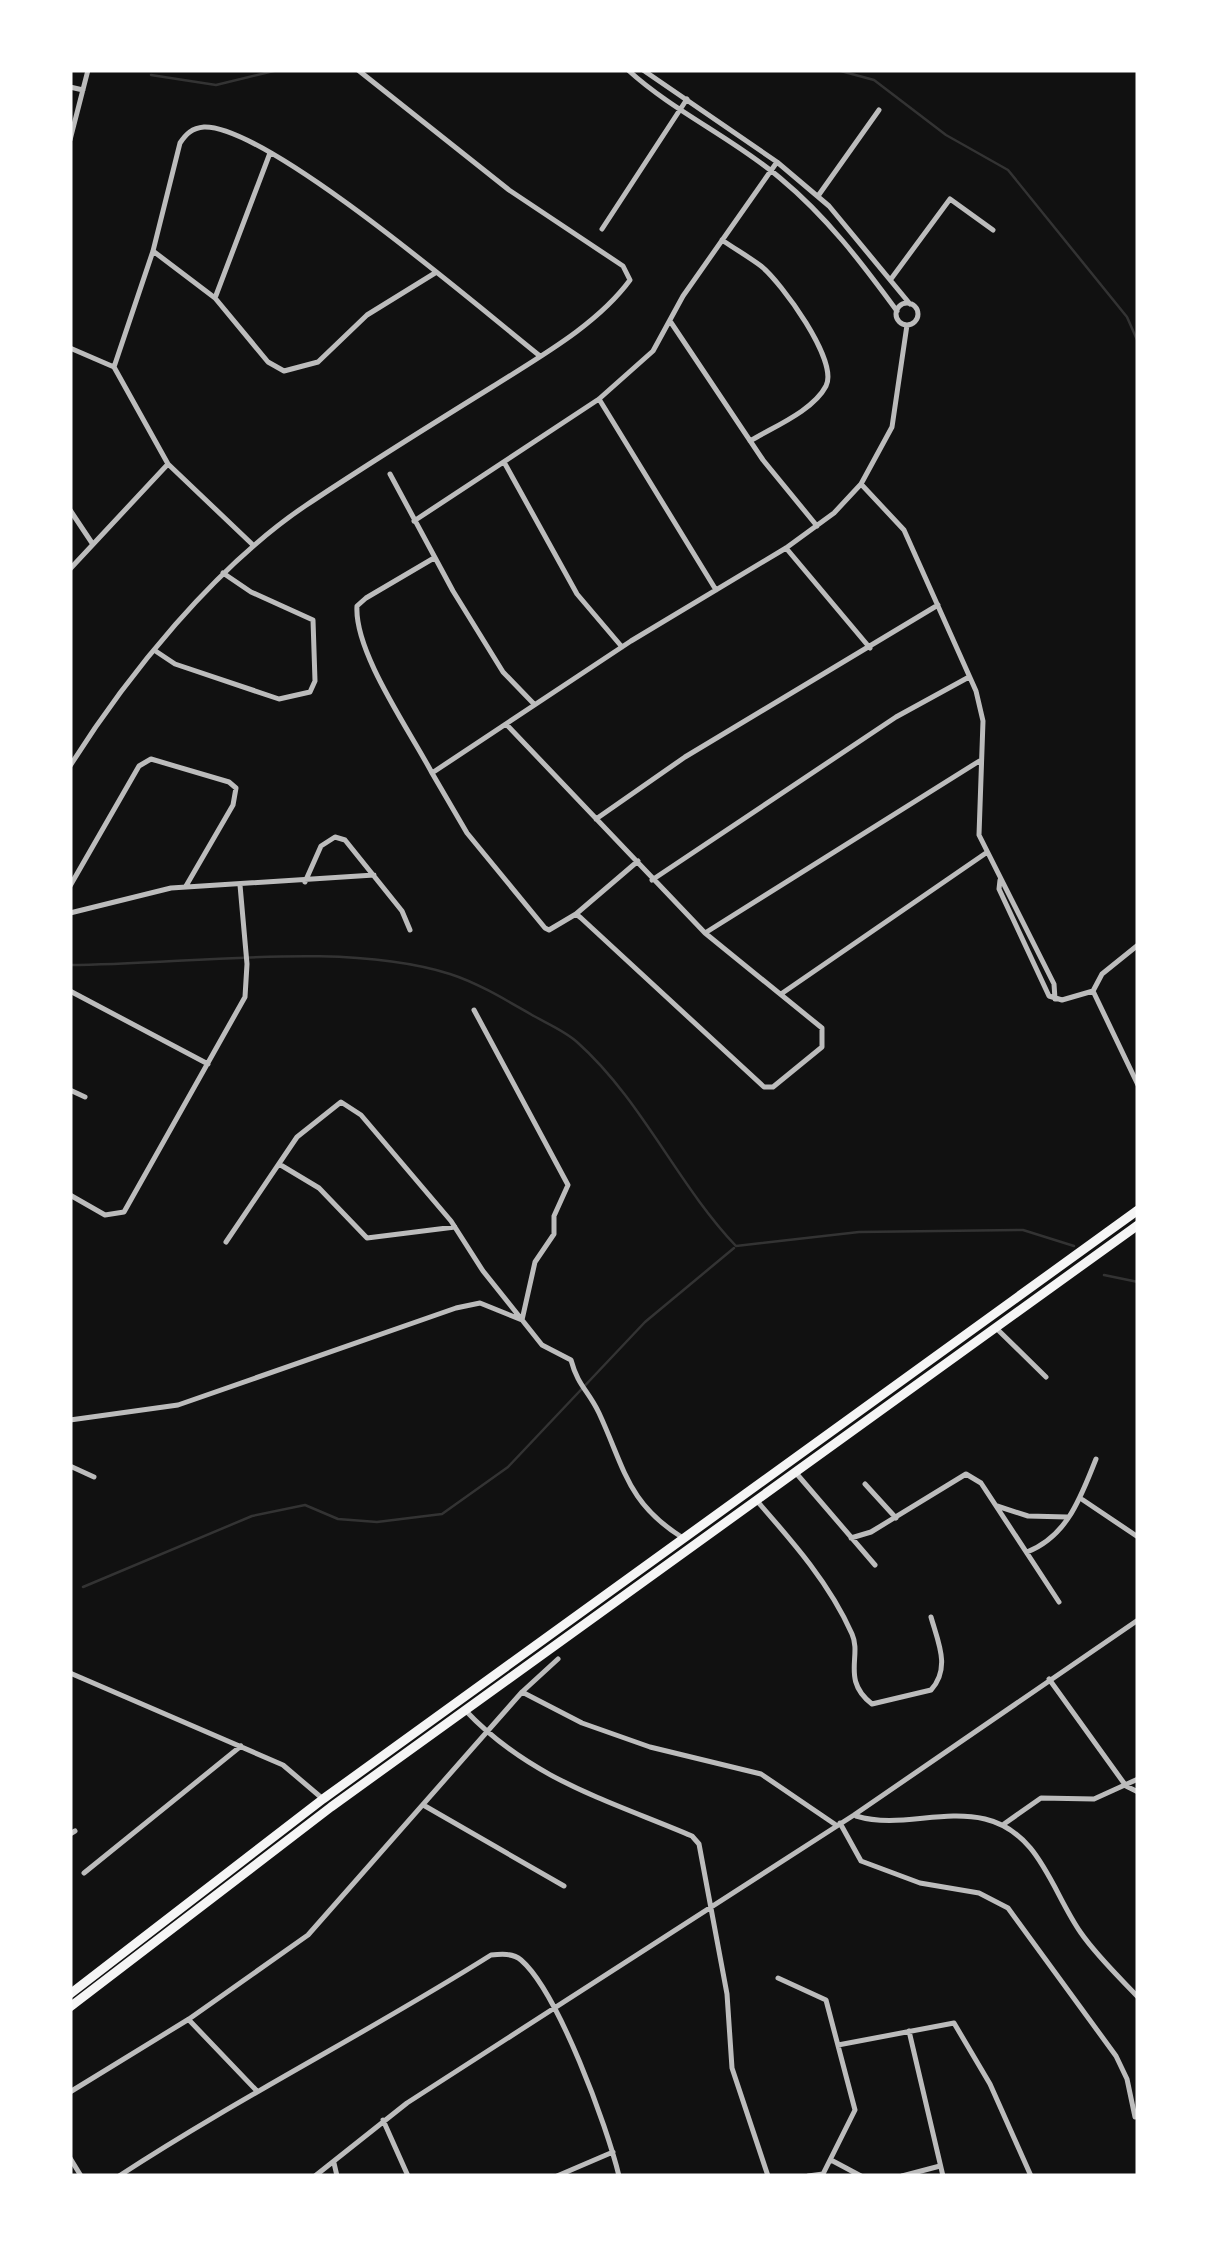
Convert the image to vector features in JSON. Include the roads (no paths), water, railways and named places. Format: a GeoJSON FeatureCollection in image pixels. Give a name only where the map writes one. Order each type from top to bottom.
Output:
{"type":"FeatureCollection","features":[{"type":"Feature","properties":{"kind":"main road"},"geometry":{"type":"LineString","coordinates":[[70,2007],[143,1942],[323,1799],[1138,1210]]}},
{"type":"Feature","properties":{"kind":"main road"},"geometry":{"type":"LineString","coordinates":[[70,1994],[1138,1225]]}},
{"type":"Feature","properties":{"kind":"main road"},"geometry":{"type":"LineString","coordinates":[[842,1423],[850,1434]]}},
{"type":"Feature","properties":{"kind":"street"},"geometry":{"type":"LineString","coordinates":[[70,140],[88,70]]}},
{"type":"Feature","properties":{"kind":"street"},"geometry":{"type":"LineString","coordinates":[[70,766],[156,652],[223,572],[252,545],[306,505],[540,356],[625,287],[629,272],[509,190],[358,70]]}},
{"type":"Feature","properties":{"kind":"street"},"geometry":{"type":"LineString","coordinates":[[628,70],[770,171],[846,240],[897,319],[907,325]]}},
{"type":"Feature","properties":{"kind":"street"},"geometry":{"type":"LineString","coordinates":[[432,772],[622,646],[818,526],[860,484],[892,427],[907,325],[917,318],[910,304],[865,244],[818,196],[777,162],[643,70]]}},
{"type":"Feature","properties":{"kind":"street"},"geometry":{"type":"LineString","coordinates":[[70,87],[83,90]]}},
{"type":"Feature","properties":{"kind":"street"},"geometry":{"type":"LineString","coordinates":[[602,229],[687,99]]}},
{"type":"Feature","properties":{"kind":"street"},"geometry":{"type":"LineString","coordinates":[[818,196],[879,110]]}},
{"type":"Feature","properties":{"kind":"street"},"geometry":{"type":"LineString","coordinates":[[114,367],[153,251],[180,144],[187,133],[210,127],[270,153],[435,272],[540,356]]}},
{"type":"Feature","properties":{"kind":"street"},"geometry":{"type":"LineString","coordinates":[[215,298],[270,153]]}},
{"type":"Feature","properties":{"kind":"street"},"geometry":{"type":"LineString","coordinates":[[414,522],[599,399],[652,351],[777,162]]}},
{"type":"Feature","properties":{"kind":"street"},"geometry":{"type":"LineString","coordinates":[[891,279],[950,199],[994,230]]}},
{"type":"Feature","properties":{"kind":"street"},"geometry":{"type":"LineString","coordinates":[[722,240],[762,267],[785,292],[821,348],[828,377],[825,388],[808,404],[750,441]]}},
{"type":"Feature","properties":{"kind":"street"},"geometry":{"type":"LineString","coordinates":[[153,251],[215,298],[268,362],[284,371],[297,371],[318,362],[367,314],[435,272]]}},
{"type":"Feature","properties":{"kind":"street"},"geometry":{"type":"LineString","coordinates":[[896,312],[910,304]]}},
{"type":"Feature","properties":{"kind":"street"},"geometry":{"type":"LineString","coordinates":[[670,322],[750,441],[818,526]]}},
{"type":"Feature","properties":{"kind":"street"},"geometry":{"type":"LineString","coordinates":[[70,348],[114,367],[168,464],[252,545]]}},
{"type":"Feature","properties":{"kind":"street"},"geometry":{"type":"LineString","coordinates":[[599,399],[716,590]]}},
{"type":"Feature","properties":{"kind":"street"},"geometry":{"type":"LineString","coordinates":[[504,462],[578,594],[622,646]]}},
{"type":"Feature","properties":{"kind":"street"},"geometry":{"type":"LineString","coordinates":[[70,569],[168,464]]}},
{"type":"Feature","properties":{"kind":"street"},"geometry":{"type":"LineString","coordinates":[[390,474],[434,558],[503,672],[534,704]]}},
{"type":"Feature","properties":{"kind":"street"},"geometry":{"type":"LineString","coordinates":[[860,484],[904,530],[969,676],[982,720],[976,826],[1045,990],[1055,998],[1093,991]]}},
{"type":"Feature","properties":{"kind":"street"},"geometry":{"type":"LineString","coordinates":[[70,510],[92,542]]}},
{"type":"Feature","properties":{"kind":"street"},"geometry":{"type":"LineString","coordinates":[[786,548],[870,648]]}},
{"type":"Feature","properties":{"kind":"street"},"geometry":{"type":"LineString","coordinates":[[434,558],[366,598],[357,606],[357,616],[376,668],[466,832],[549,930],[576,914],[638,861]]}},
{"type":"Feature","properties":{"kind":"street"},"geometry":{"type":"LineString","coordinates":[[156,652],[174,664],[280,699],[310,692],[315,681],[313,620],[251,592],[223,572]]}},
{"type":"Feature","properties":{"kind":"street"},"geometry":{"type":"LineString","coordinates":[[596,819],[685,757],[938,606]]}},
{"type":"Feature","properties":{"kind":"street"},"geometry":{"type":"LineString","coordinates":[[652,880],[896,717],[969,676]]}},
{"type":"Feature","properties":{"kind":"street"},"geometry":{"type":"LineString","coordinates":[[506,724],[652,880],[705,932],[822,1028],[825,1041],[773,1087],[764,1087],[576,914]]}},
{"type":"Feature","properties":{"kind":"street"},"geometry":{"type":"LineString","coordinates":[[70,886],[140,766],[151,758],[229,782],[236,788],[233,806],[186,886]]}},
{"type":"Feature","properties":{"kind":"street"},"geometry":{"type":"LineString","coordinates":[[705,932],[981,760]]}},
{"type":"Feature","properties":{"kind":"street"},"geometry":{"type":"LineString","coordinates":[[305,882],[322,846],[335,837],[353,846],[402,911],[410,930]]}},
{"type":"Feature","properties":{"kind":"street"},"geometry":{"type":"LineString","coordinates":[[781,994],[986,853]]}},
{"type":"Feature","properties":{"kind":"street"},"geometry":{"type":"LineString","coordinates":[[70,914],[145,891],[374,875]]}},
{"type":"Feature","properties":{"kind":"street"},"geometry":{"type":"LineString","coordinates":[[70,1195],[105,1215],[124,1212],[209,1064],[245,997],[247,964],[240,885]]}},
{"type":"Feature","properties":{"kind":"street"},"geometry":{"type":"LineString","coordinates":[[1093,991],[1102,974],[1138,946]]}},
{"type":"Feature","properties":{"kind":"street"},"geometry":{"type":"LineString","coordinates":[[70,991],[209,1064]]}},
{"type":"Feature","properties":{"kind":"street"},"geometry":{"type":"LineString","coordinates":[[1093,991],[1138,1085]]}},
{"type":"Feature","properties":{"kind":"street"},"geometry":{"type":"LineString","coordinates":[[474,1010],[568,1184],[554,1216],[554,1234],[535,1262],[522,1320]]}},
{"type":"Feature","properties":{"kind":"street"},"geometry":{"type":"LineString","coordinates":[[70,1090],[85,1097]]}},
{"type":"Feature","properties":{"kind":"street"},"geometry":{"type":"LineString","coordinates":[[226,1242],[297,1138],[341,1102],[361,1115],[455,1227],[542,1345],[570,1360],[574,1378],[597,1409],[633,1495],[654,1521],[683,1538]]}},
{"type":"Feature","properties":{"kind":"street"},"geometry":{"type":"LineString","coordinates":[[278,1164],[319,1188],[367,1238],[455,1227]]}},
{"type":"Feature","properties":{"kind":"street"},"geometry":{"type":"LineString","coordinates":[[70,1420],[178,1405],[456,1308],[480,1304],[522,1320]]}},
{"type":"Feature","properties":{"kind":"street"},"geometry":{"type":"LineString","coordinates":[[996,1328],[1046,1377]]}},
{"type":"Feature","properties":{"kind":"street"},"geometry":{"type":"LineString","coordinates":[[1027,1552],[1053,1538],[1082,1499],[1096,1459]]}},
{"type":"Feature","properties":{"kind":"street"},"geometry":{"type":"LineString","coordinates":[[70,1466],[94,1478]]}},
{"type":"Feature","properties":{"kind":"street"},"geometry":{"type":"LineString","coordinates":[[796,1472],[875,1566]]}},
{"type":"Feature","properties":{"kind":"street"},"geometry":{"type":"LineString","coordinates":[[851,1538],[896,1518],[966,1474],[981,1484],[1059,1602]]}},
{"type":"Feature","properties":{"kind":"street"},"geometry":{"type":"LineString","coordinates":[[865,1484],[896,1518]]}},
{"type":"Feature","properties":{"kind":"street"},"geometry":{"type":"LineString","coordinates":[[755,1499],[839,1607],[855,1641],[852,1670],[864,1698],[872,1704],[931,1690],[937,1684],[943,1658],[931,1617]]}},
{"type":"Feature","properties":{"kind":"street"},"geometry":{"type":"LineString","coordinates":[[1082,1499],[1138,1537]]}},
{"type":"Feature","properties":{"kind":"street"},"geometry":{"type":"LineString","coordinates":[[996,1506],[1028,1516],[1067,1517]]}},
{"type":"Feature","properties":{"kind":"street"},"geometry":{"type":"LineString","coordinates":[[316,2176],[383,2120],[854,1815],[1138,1620]]}},
{"type":"Feature","properties":{"kind":"street"},"geometry":{"type":"LineString","coordinates":[[70,2092],[189,2019],[308,1935],[522,1692],[558,1659]]}},
{"type":"Feature","properties":{"kind":"street"},"geometry":{"type":"LineString","coordinates":[[70,1673],[283,1765],[323,1799]]}},
{"type":"Feature","properties":{"kind":"street"},"geometry":{"type":"LineString","coordinates":[[1049,1679],[1126,1786],[1138,1792]]}},
{"type":"Feature","properties":{"kind":"street"},"geometry":{"type":"LineString","coordinates":[[522,1692],[582,1723],[650,1748],[760,1774],[838,1824],[861,1861],[920,1883],[978,1893],[1008,1908],[1116,2056],[1127,2079],[1135,2116]]}},
{"type":"Feature","properties":{"kind":"street"},"geometry":{"type":"LineString","coordinates":[[465,1710],[508,1752],[548,1776],[692,1836],[698,1844],[727,1994],[732,2068],[768,2176]]}},
{"type":"Feature","properties":{"kind":"street"},"geometry":{"type":"LineString","coordinates":[[84,1873],[241,1746]]}},
{"type":"Feature","properties":{"kind":"street"},"geometry":{"type":"LineString","coordinates":[[1004,1824],[1041,1798],[1094,1800],[1138,1779]]}},
{"type":"Feature","properties":{"kind":"street"},"geometry":{"type":"LineString","coordinates":[[425,1806],[564,1886]]}},
{"type":"Feature","properties":{"kind":"street"},"geometry":{"type":"LineString","coordinates":[[854,1815],[882,1824],[932,1815],[1004,1824],[1028,1844],[1082,1935],[1138,1997]]}},
{"type":"Feature","properties":{"kind":"street"},"geometry":{"type":"LineString","coordinates":[[119,2176],[256,2090],[384,2022],[492,1955],[519,1958],[556,2008],[620,2176]]}},
{"type":"Feature","properties":{"kind":"street"},"geometry":{"type":"LineString","coordinates":[[778,1978],[826,2000],[856,2116],[822,2175],[808,2176]]}},
{"type":"Feature","properties":{"kind":"street"},"geometry":{"type":"LineString","coordinates":[[189,2019],[256,2090]]}},
{"type":"Feature","properties":{"kind":"street"},"geometry":{"type":"LineString","coordinates":[[838,2045],[946,2022],[958,2028],[990,2084],[1031,2176]]}},
{"type":"Feature","properties":{"kind":"street"},"geometry":{"type":"LineString","coordinates":[[909,2031],[943,2176]]}},
{"type":"Feature","properties":{"kind":"street"},"geometry":{"type":"LineString","coordinates":[[383,2120],[408,2176]]}},
{"type":"Feature","properties":{"kind":"street"},"geometry":{"type":"LineString","coordinates":[[557,2176],[614,2152]]}},
{"type":"Feature","properties":{"kind":"street"},"geometry":{"type":"LineString","coordinates":[[70,2158],[81,2176]]}},
{"type":"Feature","properties":{"kind":"street"},"geometry":{"type":"LineString","coordinates":[[831,2160],[861,2176]]}},
{"type":"Feature","properties":{"kind":"street"},"geometry":{"type":"LineString","coordinates":[[334,2163],[338,2176]]}},
{"type":"Feature","properties":{"kind":"street"},"geometry":{"type":"LineString","coordinates":[[902,2176],[940,2166]]}},
{"type":"Feature","properties":{"kind":"waterway"},"geometry":{"type":"LineString","coordinates":[[151,75],[216,85],[278,70]]}},
{"type":"Feature","properties":{"kind":"waterway"},"geometry":{"type":"LineString","coordinates":[[837,70],[874,80],[946,135],[1008,170],[1127,317],[1138,342]]}},
{"type":"Feature","properties":{"kind":"waterway"},"geometry":{"type":"LineString","coordinates":[[70,965],[312,956],[361,958],[450,974],[492,992],[577,1042],[621,1090],[695,1196],[736,1246],[859,1232],[1023,1230],[1074,1246]]}},
{"type":"Feature","properties":{"kind":"waterway"},"geometry":{"type":"LineString","coordinates":[[83,1587],[252,1516],[305,1505],[338,1519],[377,1522],[442,1514],[508,1467],[645,1322],[734,1248]]}},
{"type":"Feature","properties":{"kind":"waterway"},"geometry":{"type":"LineString","coordinates":[[1104,1275],[1138,1282]]}}]}
